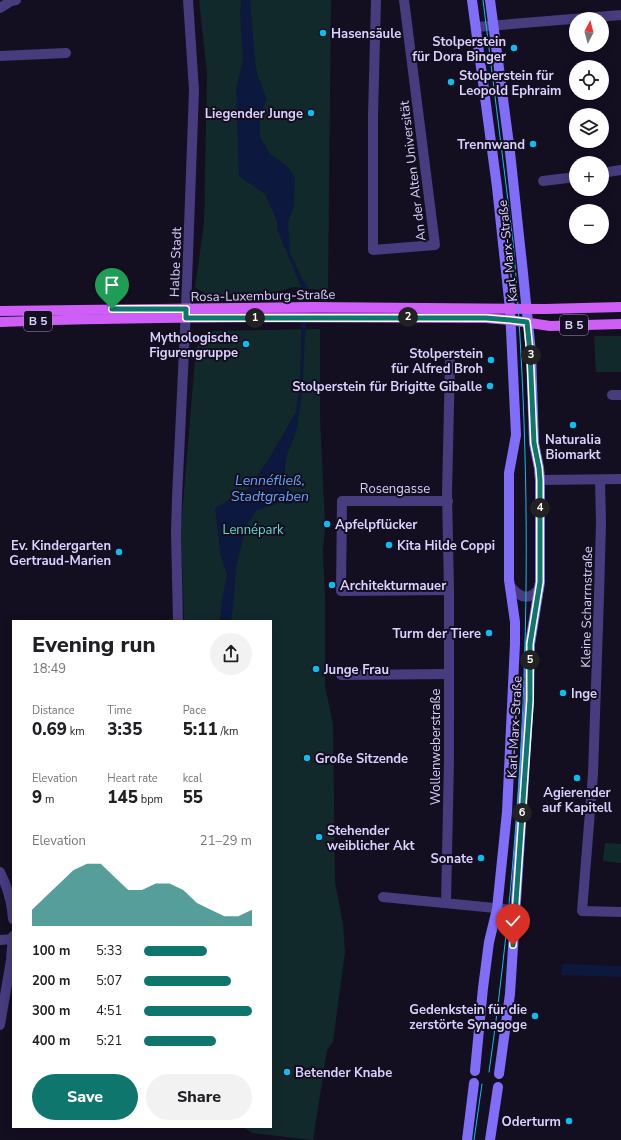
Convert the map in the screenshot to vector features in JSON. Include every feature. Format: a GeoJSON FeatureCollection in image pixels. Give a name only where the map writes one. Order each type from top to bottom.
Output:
{"type":"FeatureCollection","features":[{"type":"Feature","properties":{"kind":"main road","name":"Rosa-Luxemburg-Straße"},"geometry":{"type":"LineString","coordinates":[[0,322],[286,307],[526,309]]}},
{"type":"Feature","properties":{"kind":"main road","name":"B 5"},"geometry":{"type":"LineString","coordinates":[[526,309],[621,307]]}},
{"type":"Feature","properties":{"kind":"main road","name":"Rosa-Luxemburg-Straße"},"geometry":{"type":"LineString","coordinates":[[0,311],[186,313],[287,317],[486,318],[527,322]]}},
{"type":"Feature","properties":{"kind":"main road","name":"B 5"},"geometry":{"type":"LineString","coordinates":[[527,322],[550,326],[621,324]]}},
{"type":"Feature","properties":{"kind":"street"},"geometry":{"type":"LineString","coordinates":[[0,8],[11,1],[16,0]]}},
{"type":"Feature","properties":{"kind":"street","name":"Halbe Stadt"},"geometry":{"type":"LineString","coordinates":[[178,620],[176,534],[177,498],[186,313],[194,90],[188,0]]}},
{"type":"Feature","properties":{"kind":"street","name":"An der Alten Universität"},"geometry":{"type":"LineString","coordinates":[[376,0],[373,116],[373,250],[436,245],[404,0]]}},
{"type":"Feature","properties":{"kind":"street","name":"Karl-Marx-Straße"},"geometry":{"type":"LineString","coordinates":[[472,0],[497,187],[510,308],[516,435],[509,473],[510,587],[515,622],[507,812],[497,909],[489,942],[482,988],[475,1071]]}},
{"type":"Feature","properties":{"kind":"street","name":"Karl-Marx-Straße"},"geometry":{"type":"LineString","coordinates":[[490,0],[510,152],[530,353],[534,443],[540,480],[540,582],[530,644],[530,700],[510,994],[499,1074]]}},
{"type":"Feature","properties":{"kind":"street"},"geometry":{"type":"LineString","coordinates":[[476,27],[621,15]]}},
{"type":"Feature","properties":{"kind":"street"},"geometry":{"type":"LineString","coordinates":[[0,56],[66,53]]}},
{"type":"Feature","properties":{"kind":"street"},"geometry":{"type":"LineString","coordinates":[[609,172],[621,170]]}},
{"type":"Feature","properties":{"kind":"street"},"geometry":{"type":"LineString","coordinates":[[543,181],[569,178]]}},
{"type":"Feature","properties":{"kind":"street","name":"Wollenweberstraße"},"geometry":{"type":"LineString","coordinates":[[446,903],[448,832],[448,501],[450,362]]}},
{"type":"Feature","properties":{"kind":"street"},"geometry":{"type":"LineString","coordinates":[[540,480],[621,479]]}},
{"type":"Feature","properties":{"kind":"street","name":"Kleine Scharrnstraße"},"geometry":{"type":"LineString","coordinates":[[600,480],[601,522],[593,774],[582,911],[621,912]]}},
{"type":"Feature","properties":{"kind":"street","name":"Rosengasse"},"geometry":{"type":"LineString","coordinates":[[448,501],[342,501],[341,591],[449,590]]}},
{"type":"Feature","properties":{"kind":"street"},"geometry":{"type":"LineString","coordinates":[[510,587],[517,594],[523,597],[530,596],[536,593],[539,589]]}},
{"type":"Feature","properties":{"kind":"street"},"geometry":{"type":"LineString","coordinates":[[341,675],[449,674]]}},
{"type":"Feature","properties":{"kind":"street"},"geometry":{"type":"LineString","coordinates":[[0,872],[12,911]]}},
{"type":"Feature","properties":{"kind":"street"},"geometry":{"type":"LineString","coordinates":[[383,897],[516,910]]}},
{"type":"Feature","properties":{"kind":"street"},"geometry":{"type":"LineString","coordinates":[[0,940],[12,938]]}},
{"type":"Feature","properties":{"kind":"street"},"geometry":{"type":"LineString","coordinates":[[0,1025],[12,949]]}},
{"type":"Feature","properties":{"kind":"street"},"geometry":{"type":"LineString","coordinates":[[467,1140],[474,1083]]}},
{"type":"Feature","properties":{"kind":"street"},"geometry":{"type":"LineString","coordinates":[[490,1140],[498,1087]]}},
{"type":"Feature","properties":{"kind":"green space"},"geometry":{"type":"Polygon","coordinates":[[[199,0],[331,0],[328,291],[294,287],[265,295],[207,294],[195,288],[204,223],[207,73],[199,0]]]}},
{"type":"Feature","properties":{"kind":"green space","name":"Lennépark"},"geometry":{"type":"Polygon","coordinates":[[[320,329],[320,416],[325,525],[323,550],[325,599],[325,686],[333,724],[335,882],[343,924],[345,952],[333,1042],[327,1050],[313,1140],[252,1133],[244,1128],[272,1128],[272,620],[184,620],[181,527],[196,348],[206,333],[214,331],[320,329]]]}},
{"type":"Feature","properties":{"kind":"green space"},"geometry":{"type":"Polygon","coordinates":[[[594,336],[621,336],[621,372],[596,372],[594,336]]]}},
{"type":"Feature","properties":{"kind":"green space"},"geometry":{"type":"Polygon","coordinates":[[[605,843],[621,844],[621,863],[603,861],[605,843]]]}},
{"type":"Feature","properties":{"kind":"water","name":"Lennéfließ, Stadtgraben"},"geometry":{"type":"Polygon","coordinates":[[[241,0],[250,0],[257,74],[267,99],[260,119],[260,137],[270,154],[288,167],[295,178],[294,207],[288,222],[290,253],[309,289],[303,385],[297,429],[287,455],[284,476],[292,504],[279,503],[257,510],[246,526],[236,568],[231,620],[220,620],[222,599],[227,575],[221,557],[215,508],[248,489],[268,460],[296,412],[300,381],[302,289],[277,229],[277,221],[265,194],[239,176],[236,90],[243,59],[240,15],[241,0]]]}},
{"type":"Feature","properties":{"kind":"water"},"geometry":{"type":"Polygon","coordinates":[[[562,964],[621,966],[621,977],[561,975],[562,964]]]}},
{"type":"Feature","properties":{"kind":"tram line"},"geometry":{"type":"LineString","coordinates":[[483,0],[513,241],[525,449],[526,553],[525,658],[513,866],[489,1072]]}},
{"type":"Feature","properties":{"kind":"tram line"},"geometry":{"type":"LineString","coordinates":[[474,1140],[482,1084]]}},
{"type":"Feature","properties":{"kind":"place","name":"Hasensäule"},"geometry":{"type":"Point","coordinates":[323,33]}},
{"type":"Feature","properties":{"kind":"place","name":"Stolperstein für Dora Binger"},"geometry":{"type":"Point","coordinates":[514,48]}},
{"type":"Feature","properties":{"kind":"place","name":"Stolperstein für Leopold Ephraim"},"geometry":{"type":"Point","coordinates":[451,82]}},
{"type":"Feature","properties":{"kind":"place","name":"Liegender Junge"},"geometry":{"type":"Point","coordinates":[311,113]}},
{"type":"Feature","properties":{"kind":"place","name":"Trennwand"},"geometry":{"type":"Point","coordinates":[533,144]}},
{"type":"Feature","properties":{"kind":"place","name":"Mythologische Figurengruppe"},"geometry":{"type":"Point","coordinates":[246,344]}},
{"type":"Feature","properties":{"kind":"place","name":"Stolperstein für Alfred Broh"},"geometry":{"type":"Point","coordinates":[491,360]}},
{"type":"Feature","properties":{"kind":"place","name":"Stolperstein für Brigitte Giballe"},"geometry":{"type":"Point","coordinates":[490,386]}},
{"type":"Feature","properties":{"kind":"place","name":"Naturalia Biomarkt"},"geometry":{"type":"Point","coordinates":[573,425]}},
{"type":"Feature","properties":{"kind":"place","name":"Apfelpflücker"},"geometry":{"type":"Point","coordinates":[327,524]}},
{"type":"Feature","properties":{"kind":"place","name":"Kita Hilde Coppi"},"geometry":{"type":"Point","coordinates":[389,545]}},
{"type":"Feature","properties":{"kind":"place","name":"Ev. Kindergarten Gertraud-Marien"},"geometry":{"type":"Point","coordinates":[119,552]}},
{"type":"Feature","properties":{"kind":"place","name":"Architekturmauer"},"geometry":{"type":"Point","coordinates":[332,585]}},
{"type":"Feature","properties":{"kind":"place","name":"Turm der Tiere"},"geometry":{"type":"Point","coordinates":[489,633]}},
{"type":"Feature","properties":{"kind":"place","name":"Junge Frau"},"geometry":{"type":"Point","coordinates":[316,669]}},
{"type":"Feature","properties":{"kind":"place","name":"Inge"},"geometry":{"type":"Point","coordinates":[563,693]}},
{"type":"Feature","properties":{"kind":"place","name":"Große Sitzende"},"geometry":{"type":"Point","coordinates":[307,758]}},
{"type":"Feature","properties":{"kind":"place","name":"Agierender auf Kapitell"},"geometry":{"type":"Point","coordinates":[577,778]}},
{"type":"Feature","properties":{"kind":"place","name":"Stehender weiblicher Akt"},"geometry":{"type":"Point","coordinates":[319,837]}},
{"type":"Feature","properties":{"kind":"place","name":"Sonate"},"geometry":{"type":"Point","coordinates":[481,858]}},
{"type":"Feature","properties":{"kind":"place","name":"Gedenkstein für die zerstörte Synagoge"},"geometry":{"type":"Point","coordinates":[535,1016]}},
{"type":"Feature","properties":{"kind":"place","name":"Betender Knabe"},"geometry":{"type":"Point","coordinates":[287,1072]}},
{"type":"Feature","properties":{"kind":"place","name":"Oderturm"},"geometry":{"type":"Point","coordinates":[569,1121]}},
{"type":"Feature","properties":{"kind":"route"},"geometry":{"type":"LineString","coordinates":[[112,309],[186,309],[186,318],[486,318],[527,322],[530,353],[534,443],[540,480],[540,582],[530,644],[530,700],[513,945]]}}]}
